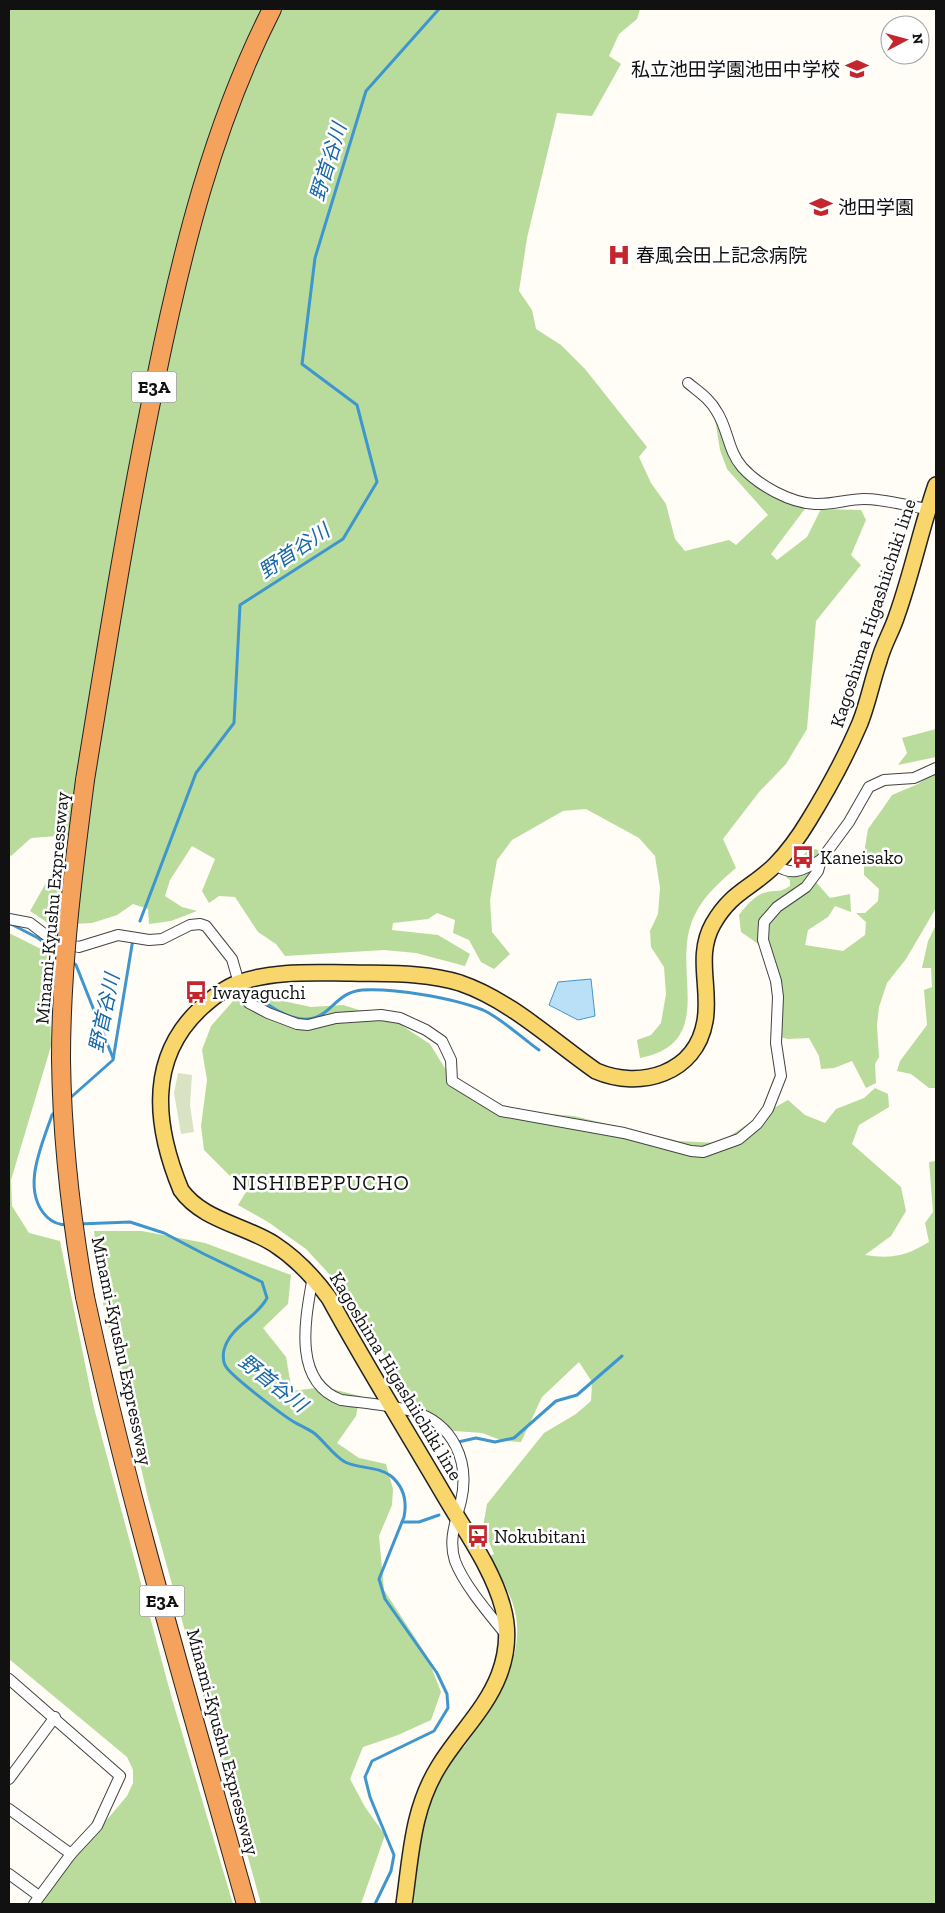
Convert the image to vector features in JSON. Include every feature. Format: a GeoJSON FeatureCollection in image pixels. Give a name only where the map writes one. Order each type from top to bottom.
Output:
{"type":"FeatureCollection","features":[{"type":"Feature","properties":{"kind":"highway","name":"Minami-Kyushu Expressway"},"geometry":{"type":"LineString","coordinates":[[246,1904],[126,1472],[104,1388],[84,1297],[74,1237],[65,1155],[62,1059],[64,972],[85,780],[138,464],[174,289],[194,211],[239,79],[272,9]]}},
{"type":"Feature","properties":{"kind":"main road","name":"Kagoshima Higashiichiki line"},"geometry":{"type":"LineString","coordinates":[[404,1904],[416,1818],[422,1800],[438,1766],[493,1687],[505,1654],[507,1636],[499,1595],[456,1514],[329,1298],[312,1276],[302,1264],[273,1243],[194,1205],[181,1190],[162,1128],[161,1083],[163,1069],[172,1048],[193,1015],[212,998],[240,982],[261,977],[307,973],[383,974],[439,978],[460,984],[506,1007],[596,1071],[623,1080],[648,1079],[671,1069],[684,1059],[694,1047],[705,1023],[706,1010],[702,968],[711,927],[731,899],[775,865],[808,821],[861,721],[879,658],[897,616],[936,485]]}},
{"type":"Feature","properties":{"kind":"street"},"geometry":{"type":"LineString","coordinates":[[688,383],[710,401],[718,413],[732,453],[741,466],[755,479],[774,491],[815,504],[866,499],[928,509]]}},
{"type":"Feature","properties":{"kind":"street"},"geometry":{"type":"LineString","coordinates":[[9,918],[30,923],[55,942],[79,947],[118,935],[149,940],[162,938],[190,925],[200,924],[206,926],[232,959],[241,990],[249,1003],[268,1013],[297,1024],[308,1025],[336,1018],[392,1015],[426,1030],[442,1041],[451,1060],[452,1081],[501,1111],[624,1132],[703,1152],[728,1144],[751,1129],[768,1109],[781,1076],[776,1043],[778,997],[776,981],[763,940],[764,922],[777,907],[806,887],[818,871],[821,860],[849,822],[869,787],[884,780],[914,778],[936,768]]}},
{"type":"Feature","properties":{"kind":"street"},"geometry":{"type":"LineString","coordinates":[[775,865],[785,871],[800,872],[821,860]]}},
{"type":"Feature","properties":{"kind":"street"},"geometry":{"type":"LineString","coordinates":[[312,1276],[304,1338],[313,1376],[321,1388],[330,1396],[341,1400],[393,1407],[426,1416],[446,1432],[460,1453],[465,1477],[456,1514],[452,1546],[455,1561],[462,1575],[507,1636]]}},
{"type":"Feature","properties":{"kind":"street"},"geometry":{"type":"LineString","coordinates":[[9,1679],[55,1717],[120,1776],[96,1826],[71,1854],[36,1900],[9,1874]]}},
{"type":"Feature","properties":{"kind":"street"},"geometry":{"type":"LineString","coordinates":[[9,1779],[55,1717]]}},
{"type":"Feature","properties":{"kind":"street"},"geometry":{"type":"LineString","coordinates":[[9,1809],[71,1854]]}},
{"type":"Feature","properties":{"kind":"green space"},"geometry":{"type":"Polygon","coordinates":[[[9,9],[640,9],[637,19],[619,34],[609,56],[621,64],[592,116],[557,113],[527,238],[519,291],[532,310],[536,329],[561,345],[585,369],[647,447],[639,457],[651,483],[666,504],[675,539],[685,551],[729,540],[736,545],[768,515],[727,469],[720,450],[715,418],[728,453],[740,468],[807,506],[771,554],[777,560],[807,537],[821,509],[861,510],[866,520],[851,555],[861,565],[816,621],[807,729],[786,764],[759,792],[723,839],[736,868],[707,896],[692,921],[686,950],[687,1007],[684,1024],[677,1039],[663,1050],[640,1058],[637,1040],[651,1035],[661,1023],[666,994],[664,967],[651,947],[650,931],[658,914],[660,888],[655,856],[639,838],[586,809],[563,811],[512,840],[497,860],[490,900],[492,932],[510,954],[494,969],[481,962],[469,940],[453,933],[455,920],[437,913],[428,919],[393,923],[392,930],[438,935],[470,954],[465,966],[416,953],[384,950],[285,956],[276,944],[258,932],[235,897],[219,896],[209,903],[202,891],[215,859],[192,846],[170,880],[165,896],[182,907],[197,911],[171,921],[149,924],[148,909],[133,904],[117,915],[92,923],[51,925],[30,911],[46,883],[56,885],[70,835],[31,838],[11,856],[9,854],[9,9]]]}},
{"type":"Feature","properties":{"kind":"green space"},"geometry":{"type":"Polygon","coordinates":[[[936,729],[936,757],[898,765],[907,753],[902,738],[936,729]]]}},
{"type":"Feature","properties":{"kind":"green space"},"geometry":{"type":"Polygon","coordinates":[[[936,772],[936,908],[906,959],[887,983],[879,1007],[877,1025],[879,1057],[875,1064],[876,1083],[866,1088],[852,1061],[834,1068],[821,1069],[819,1056],[809,1038],[788,1039],[780,1037],[775,1018],[771,985],[772,962],[767,950],[741,932],[739,915],[759,895],[771,891],[780,891],[790,886],[790,880],[782,874],[811,848],[824,852],[815,881],[830,898],[850,894],[851,912],[835,906],[828,917],[808,930],[805,945],[843,951],[865,935],[866,922],[856,913],[865,913],[878,901],[879,889],[864,875],[864,853],[868,829],[892,795],[918,784],[936,772]]]}},
{"type":"Feature","properties":{"kind":"green space"},"geometry":{"type":"Polygon","coordinates":[[[936,925],[936,1088],[929,1088],[911,1074],[897,1071],[900,1061],[927,1025],[924,990],[932,987],[931,968],[922,968],[928,941],[936,925]]]}},
{"type":"Feature","properties":{"kind":"green space"},"geometry":{"type":"Polygon","coordinates":[[[9,933],[49,953],[51,1046],[11,1180],[12,1206],[29,1233],[60,1241],[94,1408],[172,1699],[233,1904],[40,1904],[76,1856],[127,1796],[133,1783],[133,1770],[127,1757],[9,1659],[9,933]]]}},
{"type":"Feature","properties":{"kind":"green space"},"geometry":{"type":"Polygon","coordinates":[[[241,992],[311,1007],[343,1005],[395,1021],[430,1044],[446,1070],[482,1103],[517,1111],[574,1116],[678,1141],[719,1143],[788,1100],[805,1115],[825,1123],[836,1109],[864,1098],[875,1088],[888,1094],[889,1107],[859,1125],[852,1144],[901,1187],[906,1211],[891,1236],[865,1255],[883,1257],[898,1255],[929,1242],[925,1223],[933,1212],[929,1162],[936,1161],[936,1904],[413,1904],[421,1833],[434,1791],[460,1748],[464,1747],[496,1698],[512,1662],[516,1643],[517,1623],[513,1604],[490,1556],[494,1554],[483,1527],[487,1504],[544,1433],[576,1414],[591,1401],[592,1382],[579,1362],[542,1397],[521,1442],[503,1441],[482,1433],[454,1431],[411,1399],[345,1291],[306,1249],[268,1222],[238,1205],[246,1192],[204,1150],[201,1126],[207,1080],[202,1050],[211,1026],[241,992]]]}},
{"type":"Feature","properties":{"kind":"green space"},"geometry":{"type":"Polygon","coordinates":[[[178,1073],[192,1075],[190,1105],[194,1132],[181,1134],[174,1093],[178,1073]]]}},
{"type":"Feature","properties":{"kind":"green space"},"geometry":{"type":"Polygon","coordinates":[[[94,1231],[142,1231],[205,1243],[291,1275],[288,1304],[263,1328],[286,1357],[292,1391],[324,1387],[360,1396],[356,1416],[337,1443],[359,1458],[386,1464],[393,1489],[392,1505],[379,1536],[384,1590],[427,1656],[441,1692],[431,1720],[398,1735],[363,1747],[350,1779],[365,1807],[385,1835],[361,1904],[261,1904],[148,1498],[100,1290],[94,1231]]]}},
{"type":"Feature","properties":{"kind":"water"},"geometry":{"type":"Polygon","coordinates":[[[591,979],[595,1016],[578,1020],[549,1005],[558,982],[591,979]]]}},
{"type":"Feature","properties":{"kind":"waterway","name":"野首谷川"},"geometry":{"type":"LineString","coordinates":[[140,921],[196,773],[234,723],[240,605],[343,539],[377,482],[357,405],[302,364],[315,258],[366,91],[439,9]]}},
{"type":"Feature","properties":{"kind":"waterway"},"geometry":{"type":"LineString","coordinates":[[9,923],[38,938],[60,954]]}},
{"type":"Feature","properties":{"kind":"waterway","name":"野首谷川"},"geometry":{"type":"LineString","coordinates":[[69,1099],[113,1060],[133,939]]}},
{"type":"Feature","properties":{"kind":"waterway"},"geometry":{"type":"LineString","coordinates":[[71,961],[76,965],[113,1058]]}},
{"type":"Feature","properties":{"kind":"waterway"},"geometry":{"type":"LineString","coordinates":[[253,991],[276,1010],[286,1015],[305,1019],[315,1018],[324,1013],[341,998],[355,991],[406,992],[440,998],[483,1010],[504,1023],[539,1050]]}},
{"type":"Feature","properties":{"kind":"waterway","name":"野首谷川"},"geometry":{"type":"LineString","coordinates":[[56,1111],[52,1115],[39,1153],[34,1181],[35,1194],[39,1206],[47,1217],[56,1223],[68,1225]]}},
{"type":"Feature","properties":{"kind":"waterway","name":"野首谷川"},"geometry":{"type":"LineString","coordinates":[[79,1224],[130,1222],[164,1233],[262,1282],[267,1298],[263,1305],[238,1328],[227,1342],[223,1353],[228,1370],[269,1404],[294,1422],[314,1433],[345,1462],[386,1473],[395,1480],[402,1490],[405,1500],[404,1517],[379,1579],[385,1599],[437,1673],[447,1694],[448,1708],[434,1731],[372,1761],[365,1777],[370,1797],[394,1855],[391,1871],[375,1904]]}},
{"type":"Feature","properties":{"kind":"waterway"},"geometry":{"type":"LineString","coordinates":[[458,1442],[476,1438],[495,1442],[514,1438],[556,1401],[577,1395],[622,1356]]}},
{"type":"Feature","properties":{"kind":"waterway"},"geometry":{"type":"LineString","coordinates":[[402,1522],[419,1522],[439,1515]]}},
{"type":"Feature","properties":{"kind":"place","name":"私立池田学園池田中学校"},"geometry":{"type":"Point","coordinates":[857,69]}},
{"type":"Feature","properties":{"kind":"place","name":"池田学園"},"geometry":{"type":"Point","coordinates":[821,207]}},
{"type":"Feature","properties":{"kind":"place","name":"春風会田上記念病院"},"geometry":{"type":"Point","coordinates":[619,255]}},
{"type":"Feature","properties":{"kind":"place","name":"Kaneisako"},"geometry":{"type":"Point","coordinates":[803,857]}},
{"type":"Feature","properties":{"kind":"place","name":"Iwayaguchi"},"geometry":{"type":"Point","coordinates":[196,992]}},
{"type":"Feature","properties":{"kind":"place","name":"Nokubitani"},"geometry":{"type":"Point","coordinates":[478,1536]}},
{"type":"Feature","properties":{"kind":"district","name":"NISHIBEPPUCHO"},"geometry":{"type":"Point","coordinates":[321,1182]}}]}
